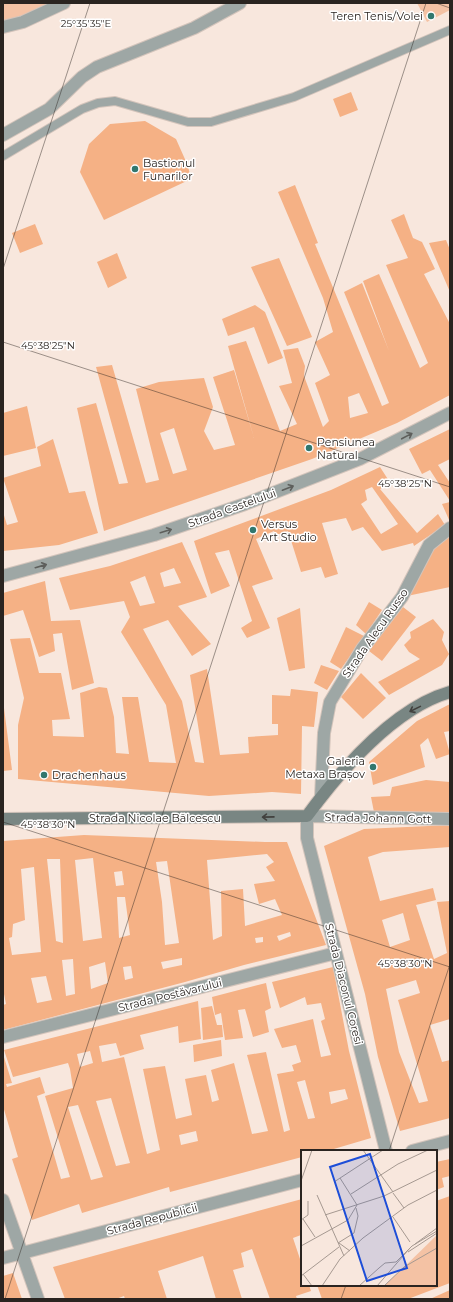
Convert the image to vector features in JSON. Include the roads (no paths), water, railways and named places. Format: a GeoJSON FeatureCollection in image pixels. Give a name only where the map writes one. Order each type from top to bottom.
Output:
{"type":"FeatureCollection","features":[{"type":"Feature","properties":{"kind":"street"},"geometry":{"type":"LineString","coordinates":[[3,27],[23,22],[64,3]]}},
{"type":"Feature","properties":{"kind":"street"},"geometry":{"type":"LineString","coordinates":[[3,135],[49,109],[82,77],[97,67],[194,28],[240,3]]}},
{"type":"Feature","properties":{"kind":"street","name":"Strada Castelului"},"geometry":{"type":"LineString","coordinates":[[3,576],[154,535],[245,504],[360,459],[450,413]]}},
{"type":"Feature","properties":{"kind":"street","name":"Strada Alecu Russo"},"geometry":{"type":"LineString","coordinates":[[321,797],[324,733],[330,702],[359,654],[402,597],[429,545],[450,528]]}},
{"type":"Feature","properties":{"kind":"street"},"geometry":{"type":"LineString","coordinates":[[307,816],[321,797],[379,734],[405,713],[450,692]]}},
{"type":"Feature","properties":{"kind":"street","name":"Strada Johann Gott"},"geometry":{"type":"LineString","coordinates":[[307,816],[450,819]]}},
{"type":"Feature","properties":{"kind":"street","name":"Strada Nicolae Bălcescu"},"geometry":{"type":"LineString","coordinates":[[3,819],[307,816]]}},
{"type":"Feature","properties":{"kind":"street","name":"Strada Diaconul Coresi"},"geometry":{"type":"LineString","coordinates":[[307,816],[306,838],[386,1150]]}},
{"type":"Feature","properties":{"kind":"street","name":"Strada Postăvarului"},"geometry":{"type":"LineString","coordinates":[[3,1037],[336,953]]}},
{"type":"Feature","properties":{"kind":"street"},"geometry":{"type":"LineString","coordinates":[[416,1150],[450,1141]]}},
{"type":"Feature","properties":{"kind":"street","name":"Strada Republicii"},"geometry":{"type":"LineString","coordinates":[[3,1258],[301,1180]]}},
{"type":"Feature","properties":{"kind":"street"},"geometry":{"type":"LineString","coordinates":[[3,1200],[38,1299]]}},
{"type":"Feature","properties":{"kind":"lane"},"geometry":{"type":"LineString","coordinates":[[3,156],[82,109],[98,103],[115,101],[188,122],[211,122],[294,97],[450,30]]}},
{"type":"Feature","properties":{"kind":"place","name":"Teren Tenis/Volei"},"geometry":{"type":"Point","coordinates":[431,16]}},
{"type":"Feature","properties":{"kind":"place","name":"Bastionul Funarilor"},"geometry":{"type":"Point","coordinates":[135,169]}},
{"type":"Feature","properties":{"kind":"place","name":"Pensiunea Natural"},"geometry":{"type":"Point","coordinates":[309,448]}},
{"type":"Feature","properties":{"kind":"place","name":"Versus Art Studio"},"geometry":{"type":"Point","coordinates":[253,530]}},
{"type":"Feature","properties":{"kind":"place","name":"Galeria Metaxa Brașov"},"geometry":{"type":"Point","coordinates":[373,767]}},
{"type":"Feature","properties":{"kind":"place","name":"Drachenhaus"},"geometry":{"type":"Point","coordinates":[44,775]}}]}
